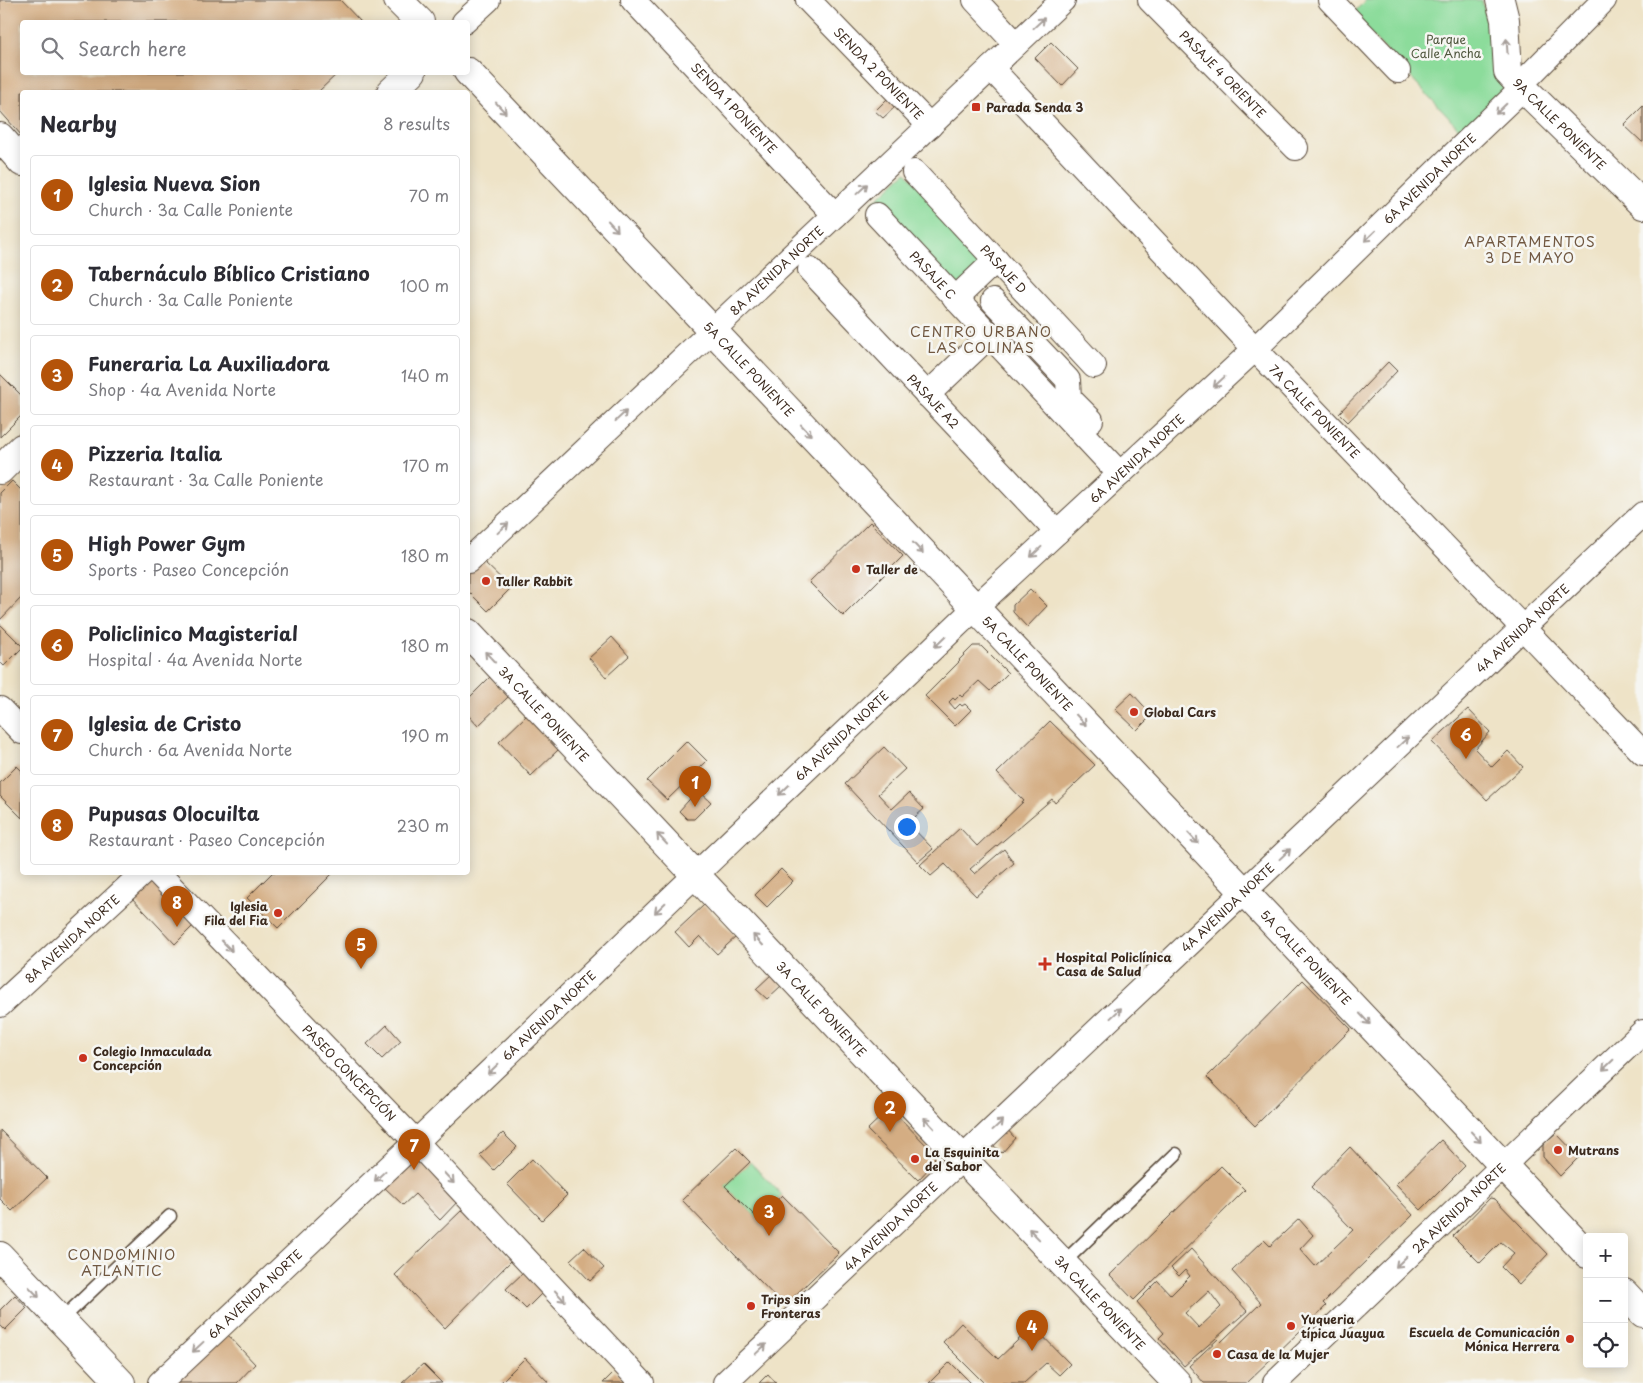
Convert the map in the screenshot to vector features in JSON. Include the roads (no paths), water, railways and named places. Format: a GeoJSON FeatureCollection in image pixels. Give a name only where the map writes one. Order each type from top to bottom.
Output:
{"type":"FeatureCollection","features":[{"type":"Feature","properties":{"kind":"main road"},"geometry":{"type":"LineString","coordinates":[[398,0],[418,20]]}},
{"type":"Feature","properties":{"kind":"main road","name":"9A CALLE PONIENTE"},"geometry":{"type":"LineString","coordinates":[[1500,0],[1505,20],[1508,72],[1527,81],[1643,205]]}},
{"type":"Feature","properties":{"kind":"main road","name":"5A CALLE PONIENTE"},"geometry":{"type":"LineString","coordinates":[[470,74],[1583,1250]]}},
{"type":"Feature","properties":{"kind":"main road"},"geometry":{"type":"LineString","coordinates":[[393,90],[409,75]]}},
{"type":"Feature","properties":{"kind":"main road"},"geometry":{"type":"LineString","coordinates":[[0,137],[20,160]]}},
{"type":"Feature","properties":{"kind":"main road"},"geometry":{"type":"LineString","coordinates":[[0,470],[20,450]]}},
{"type":"Feature","properties":{"kind":"main road","name":"3A CALLE PONIENTE"},"geometry":{"type":"LineString","coordinates":[[470,635],[962,1158],[1177,1383]]}},
{"type":"Feature","properties":{"kind":"main road"},"geometry":{"type":"LineString","coordinates":[[0,1256],[121,1383]]}},
{"type":"Feature","properties":{"kind":"main road"},"geometry":{"type":"LineString","coordinates":[[1628,1298],[1643,1313]]}},
{"type":"Feature","properties":{"kind":"street"},"geometry":{"type":"LineString","coordinates":[[466,20],[488,0]]}},
{"type":"Feature","properties":{"kind":"street","name":"SENDA 1 PONIENTE"},"geometry":{"type":"LineString","coordinates":[[633,0],[835,215]]}},
{"type":"Feature","properties":{"kind":"street","name":"SENDA 2 PONIENTE"},"geometry":{"type":"LineString","coordinates":[[808,0],[930,126]]}},
{"type":"Feature","properties":{"kind":"street"},"geometry":{"type":"LineString","coordinates":[[975,0],[1016,44]]}},
{"type":"Feature","properties":{"kind":"street","name":"8A AVENIDA NORTE"},"geometry":{"type":"LineString","coordinates":[[470,559],[1063,0]]}},
{"type":"Feature","properties":{"kind":"street","name":"PASAJE 4 ORIENTE"},"geometry":{"type":"LineString","coordinates":[[1150,0],[1296,148]]}},
{"type":"Feature","properties":{"kind":"street"},"geometry":{"type":"LineString","coordinates":[[1330,0],[1398,70]]}},
{"type":"Feature","properties":{"kind":"street","name":"6A AVENIDA NORTE"},"geometry":{"type":"LineString","coordinates":[[160,1383],[416,1142],[975,608],[1255,349],[1527,81],[1604,0]]}},
{"type":"Feature","properties":{"kind":"street","name":"7A CALLE PONIENTE"},"geometry":{"type":"LineString","coordinates":[[991,68],[1255,349],[1643,753]]}},
{"type":"Feature","properties":{"kind":"street","name":"PASAJE D"},"geometry":{"type":"LineString","coordinates":[[914,172],[1094,366]]}},
{"type":"Feature","properties":{"kind":"street","name":"PASAJE C"},"geometry":{"type":"LineString","coordinates":[[877,215],[989,336],[1126,468]]}},
{"type":"Feature","properties":{"kind":"street"},"geometry":{"type":"LineString","coordinates":[[955,299],[996,260]]}},
{"type":"Feature","properties":{"kind":"street","name":"PASAJE A2"},"geometry":{"type":"LineString","coordinates":[[810,270],[1058,532]]}},
{"type":"Feature","properties":{"kind":"street"},"geometry":{"type":"LineString","coordinates":[[993,301],[1068,380],[1070,398],[1126,468]]}},
{"type":"Feature","properties":{"kind":"street"},"geometry":{"type":"LineString","coordinates":[[927,395],[989,336]]}},
{"type":"Feature","properties":{"kind":"street","name":"4A AVENIDA NORTE"},"geometry":{"type":"LineString","coordinates":[[725,1383],[1643,514]]}},
{"type":"Feature","properties":{"kind":"street"},"geometry":{"type":"LineString","coordinates":[[0,709],[20,730]]}},
{"type":"Feature","properties":{"kind":"street","name":"8A AVENIDA NORTE"},"geometry":{"type":"LineString","coordinates":[[0,1005],[141,875]]}},
{"type":"Feature","properties":{"kind":"street","name":"PASEO CONCEPCIÓN"},"geometry":{"type":"LineString","coordinates":[[160,875],[416,1142],[642,1383]]}},
{"type":"Feature","properties":{"kind":"street","name":"2A AVENIDA NORTE"},"geometry":{"type":"LineString","coordinates":[[1275,1383],[1643,1032]]}},
{"type":"Feature","properties":{"kind":"lane"},"geometry":{"type":"LineString","coordinates":[[1063,1263],[1176,1154]]}},
{"type":"Feature","properties":{"kind":"lane"},"geometry":{"type":"LineString","coordinates":[[61,1320],[170,1216]]}},
{"type":"Feature","properties":{"kind":"place","name":"Parada Senda 3"},"geometry":{"type":"Point","coordinates":[976,107]}},
{"type":"Feature","properties":{"kind":"place","name":"Taller de"},"geometry":{"type":"Point","coordinates":[856,569]}},
{"type":"Feature","properties":{"kind":"place","name":"Taller Rabbit"},"geometry":{"type":"Point","coordinates":[486,581]}},
{"type":"Feature","properties":{"kind":"place","name":"Global Cars"},"geometry":{"type":"Point","coordinates":[1134,712]}},
{"type":"Feature","properties":{"kind":"place","name":"Policlinico Magisterial"},"geometry":{"type":"Point","coordinates":[1466,759]}},
{"type":"Feature","properties":{"kind":"place","name":"Iglesia Nueva Sion"},"geometry":{"type":"Point","coordinates":[695,807]}},
{"type":"Feature","properties":{"kind":"place","name":"Iglesia Fila del Fia"},"geometry":{"type":"Point","coordinates":[278,913]}},
{"type":"Feature","properties":{"kind":"place","name":"Pupusas Olocuilta"},"geometry":{"type":"Point","coordinates":[177,927]}},
{"type":"Feature","properties":{"kind":"place","name":"Hospital Policlínica Casa de Salud"},"geometry":{"type":"Point","coordinates":[1045,964]}},
{"type":"Feature","properties":{"kind":"place","name":"High Power Gym"},"geometry":{"type":"Point","coordinates":[361,969]}},
{"type":"Feature","properties":{"kind":"place","name":"Colegio Inmaculada Concepción"},"geometry":{"type":"Point","coordinates":[83,1058]}},
{"type":"Feature","properties":{"kind":"place","name":"Tabernáculo Bíblico Cristiano"},"geometry":{"type":"Point","coordinates":[890,1132]}},
{"type":"Feature","properties":{"kind":"place","name":"Mutrans"},"geometry":{"type":"Point","coordinates":[1558,1150]}},
{"type":"Feature","properties":{"kind":"place","name":"La Esquinita del Sabor"},"geometry":{"type":"Point","coordinates":[915,1159]}},
{"type":"Feature","properties":{"kind":"place","name":"Iglesia de Cristo"},"geometry":{"type":"Point","coordinates":[414,1170]}},
{"type":"Feature","properties":{"kind":"place","name":"Funeraria La Auxiliadora"},"geometry":{"type":"Point","coordinates":[769,1236]}},
{"type":"Feature","properties":{"kind":"place","name":"Trips sin Fronteras"},"geometry":{"type":"Point","coordinates":[751,1306]}},
{"type":"Feature","properties":{"kind":"place","name":"Yuqueria típica Juayua"},"geometry":{"type":"Point","coordinates":[1291,1326]}},
{"type":"Feature","properties":{"kind":"place","name":"Escuela de Comunicación Mónica Herrera"},"geometry":{"type":"Point","coordinates":[1570,1339]}},
{"type":"Feature","properties":{"kind":"place","name":"Pizzeria Italia"},"geometry":{"type":"Point","coordinates":[1032,1351]}},
{"type":"Feature","properties":{"kind":"place","name":"Casa de la Mujer"},"geometry":{"type":"Point","coordinates":[1217,1354]}},
{"type":"Feature","properties":{"kind":"district","name":"APARTAMENTOS 3 DE MAYO"},"geometry":{"type":"Point","coordinates":[1530,250]}},
{"type":"Feature","properties":{"kind":"district","name":"CENTRO URBANO LAS COLINAS"},"geometry":{"type":"Point","coordinates":[981,340]}},
{"type":"Feature","properties":{"kind":"district","name":"CONDOMINIO ATLANTIC"},"geometry":{"type":"Point","coordinates":[122,1262]}},
{"type":"Feature","properties":{"kind":"park label","name":"Parque Calle Ancha"},"geometry":{"type":"Point","coordinates":[1446,46]}}]}
